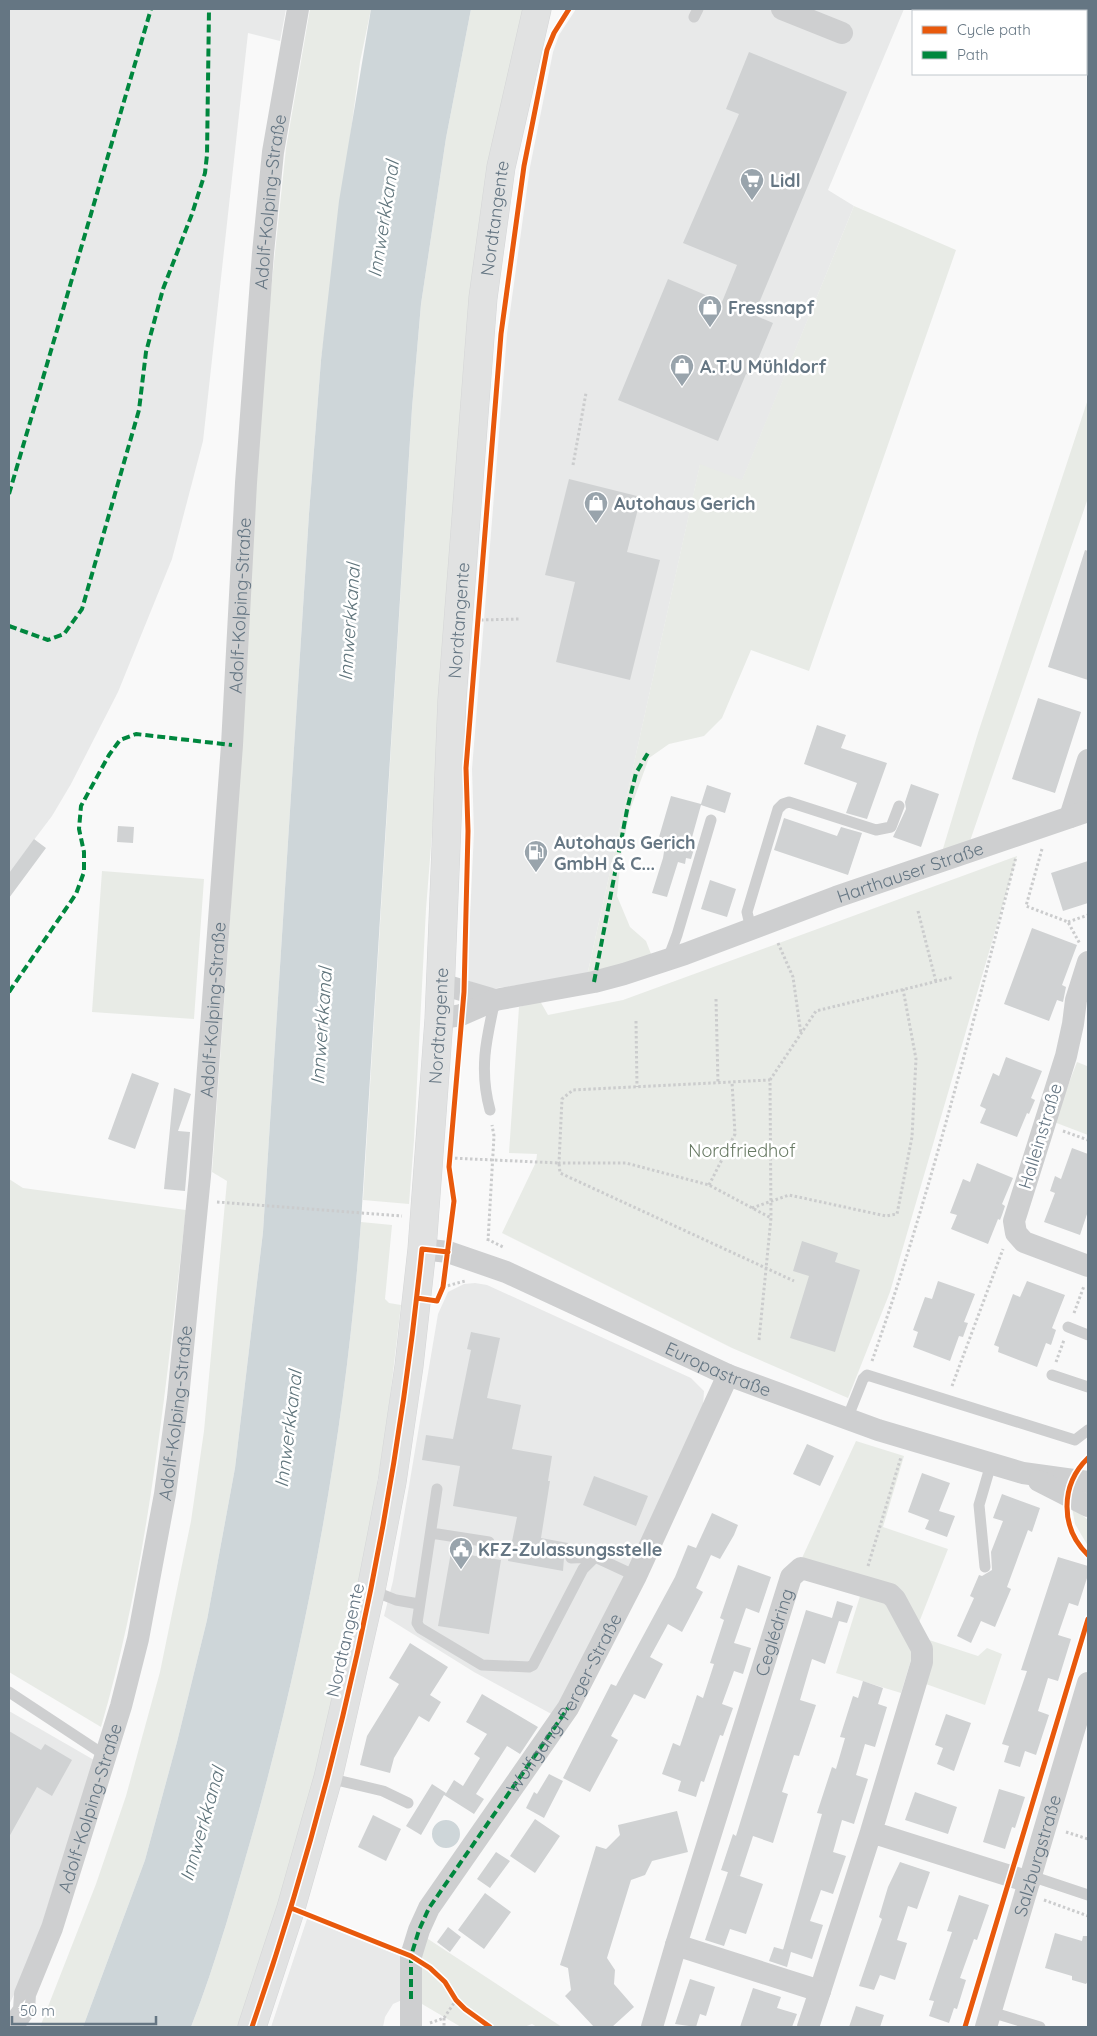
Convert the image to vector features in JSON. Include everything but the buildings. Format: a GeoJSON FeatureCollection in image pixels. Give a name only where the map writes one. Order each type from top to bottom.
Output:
{"type":"FeatureCollection","features":[{"type":"Feature","properties":{"kind":"main road","name":"Nordtangente"},"geometry":{"type":"LineString","coordinates":[[252,2027],[291,1908],[328,1778],[371,1590],[392,1482],[417,1298],[435,1250],[439,1019],[452,700],[483,298],[501,167],[537,9]]}},
{"type":"Feature","properties":{"kind":"street","name":"Adolf-Kolping-Straße"},"geometry":{"type":"LineString","coordinates":[[12,2027],[24,2010],[25,1994],[52,1928],[106,1756],[138,1639],[165,1494],[178,1398],[203,1136],[232,745],[245,493],[263,254],[273,152],[298,9]]}},
{"type":"Feature","properties":{"kind":"street"},"geometry":{"type":"LineString","coordinates":[[782,9],[842,33]]}},
{"type":"Feature","properties":{"kind":"street","name":"Harthauser Straße"},"geometry":{"type":"LineString","coordinates":[[439,1019],[461,1016],[495,1000],[594,982],[667,959],[836,897],[1079,814],[1088,760]]}},
{"type":"Feature","properties":{"kind":"street","name":"Halleinstraße"},"geometry":{"type":"LineString","coordinates":[[1016,1233],[1014,1221],[1066,1056],[1086,957]]}},
{"type":"Feature","properties":{"kind":"street","name":"Harthauser Straße"},"geometry":{"type":"LineString","coordinates":[[441,984],[495,1000]]}},
{"type":"Feature","properties":{"kind":"street"},"geometry":{"type":"LineString","coordinates":[[1016,1233],[1024,1242],[1087,1274]]}},
{"type":"Feature","properties":{"kind":"street","name":"Europastraße"},"geometry":{"type":"LineString","coordinates":[[435,1250],[489,1266],[728,1375],[847,1419],[1023,1473],[1088,1482]]}},
{"type":"Feature","properties":{"kind":"street","name":"Wolfgang-Perger-Straße"},"geometry":{"type":"LineString","coordinates":[[419,2026],[411,1956],[419,1930],[429,1908],[568,1708],[636,1576],[728,1375]]}},
{"type":"Feature","properties":{"kind":"street","name":"Europastraße"},"geometry":{"type":"LineString","coordinates":[[1023,1473],[1088,1506]]}},
{"type":"Feature","properties":{"kind":"street","name":"Ceglédring"},"geometry":{"type":"LineString","coordinates":[[652,2027],[791,1577],[796,1571],[806,1568],[890,1594],[895,1599],[923,1655],[871,1832],[808,2027]]}},
{"type":"Feature","properties":{"kind":"street","name":"Salzburgstraße"},"geometry":{"type":"LineString","coordinates":[[988,2019],[1088,1683]]}},
{"type":"Feature","properties":{"kind":"street"},"geometry":{"type":"LineString","coordinates":[[871,1832],[1029,1884]]}},
{"type":"Feature","properties":{"kind":"street"},"geometry":{"type":"LineString","coordinates":[[676,1946],[820,1991]]}},
{"type":"Feature","properties":{"kind":"street","name":"Adolf-Kolping-Straße"},"geometry":{"type":"LineString","coordinates":[[9,2009],[13,2002],[25,1994]]}},
{"type":"Feature","properties":{"kind":"lane"},"geometry":{"type":"LineString","coordinates":[[751,929],[747,912],[778,809],[782,804],[789,802],[876,830],[891,827],[899,806]]}},
{"type":"Feature","properties":{"kind":"lane"},"geometry":{"type":"LineString","coordinates":[[667,959],[677,935],[711,820]]}},
{"type":"Feature","properties":{"kind":"lane"},"geometry":{"type":"LineString","coordinates":[[490,1110],[484,1088],[484,1044],[495,1000]]}},
{"type":"Feature","properties":{"kind":"lane"},"geometry":{"type":"LineString","coordinates":[[1068,1327],[1088,1335]]}},
{"type":"Feature","properties":{"kind":"lane"},"geometry":{"type":"LineString","coordinates":[[847,1419],[866,1375],[1075,1440],[1088,1430]]}},
{"type":"Feature","properties":{"kind":"lane"},"geometry":{"type":"LineString","coordinates":[[1052,1375],[1088,1387]]}},
{"type":"Feature","properties":{"kind":"lane"},"geometry":{"type":"LineString","coordinates":[[985,1567],[979,1505],[991,1464]]}},
{"type":"Feature","properties":{"kind":"lane"},"geometry":{"type":"LineString","coordinates":[[437,1489],[417,1623],[420,1628],[482,1665],[528,1667],[533,1665],[583,1569],[595,1558]]}},
{"type":"Feature","properties":{"kind":"lane"},"geometry":{"type":"LineString","coordinates":[[431,1533],[489,1542]]}},
{"type":"Feature","properties":{"kind":"lane"},"geometry":{"type":"LineString","coordinates":[[571,1558],[595,1558],[636,1576]]}},
{"type":"Feature","properties":{"kind":"lane"},"geometry":{"type":"LineString","coordinates":[[371,1590],[396,1600],[419,1604]]}},
{"type":"Feature","properties":{"kind":"lane"},"geometry":{"type":"LineString","coordinates":[[9,1692],[106,1756]]}},
{"type":"Feature","properties":{"kind":"lane"},"geometry":{"type":"LineString","coordinates":[[328,1778],[383,1791],[408,1803]]}},
{"type":"Feature","properties":{"kind":"lane"},"geometry":{"type":"LineString","coordinates":[[1029,1884],[1088,1895]]}},
{"type":"Feature","properties":{"kind":"lane"},"geometry":{"type":"LineString","coordinates":[[988,2019],[1040,2027]]}},
{"type":"Feature","properties":{"kind":"path"},"geometry":{"type":"LineString","coordinates":[[573,465],[586,393]]}},
{"type":"Feature","properties":{"kind":"path"},"geometry":{"type":"LineString","coordinates":[[478,620],[520,619]]}},
{"type":"Feature","properties":{"kind":"path"},"geometry":{"type":"LineString","coordinates":[[866,1375],[897,1286],[952,1102],[1023,832]]}},
{"type":"Feature","properties":{"kind":"path"},"geometry":{"type":"LineString","coordinates":[[1042,844],[1026,906],[1068,922],[1088,915]]}},
{"type":"Feature","properties":{"kind":"path"},"geometry":{"type":"LineString","coordinates":[[918,911],[936,982]]}},
{"type":"Feature","properties":{"kind":"path"},"geometry":{"type":"LineString","coordinates":[[1068,922],[1086,957]]}},
{"type":"Feature","properties":{"kind":"path"},"geometry":{"type":"LineString","coordinates":[[778,943],[793,977],[801,1034]]}},
{"type":"Feature","properties":{"kind":"path"},"geometry":{"type":"LineString","coordinates":[[758,1340],[771,1218],[770,1080],[816,1010],[954,977]]}},
{"type":"Feature","properties":{"kind":"path"},"geometry":{"type":"LineString","coordinates":[[752,1208],[789,1195],[886,1216],[896,1214],[912,1137],[916,1059],[903,989]]}},
{"type":"Feature","properties":{"kind":"path"},"geometry":{"type":"LineString","coordinates":[[716,999],[718,1082]]}},
{"type":"Feature","properties":{"kind":"path"},"geometry":{"type":"LineString","coordinates":[[636,1021],[637,1087]]}},
{"type":"Feature","properties":{"kind":"path"},"geometry":{"type":"LineString","coordinates":[[770,1080],[573,1090],[562,1099],[560,1173],[794,1281]]}},
{"type":"Feature","properties":{"kind":"path"},"geometry":{"type":"LineString","coordinates":[[709,1185],[735,1134],[732,1082]]}},
{"type":"Feature","properties":{"kind":"path"},"geometry":{"type":"LineString","coordinates":[[489,1266],[488,1239],[491,1159],[494,1136],[490,1110]]}},
{"type":"Feature","properties":{"kind":"path"},"geometry":{"type":"LineString","coordinates":[[1044,1123],[1088,1140]]}},
{"type":"Feature","properties":{"kind":"path"},"geometry":{"type":"LineString","coordinates":[[449,1158],[559,1163],[626,1163],[709,1185],[771,1218]]}},
{"type":"Feature","properties":{"kind":"path"},"geometry":{"type":"LineString","coordinates":[[236,1204],[385,1214]]}},
{"type":"Feature","properties":{"kind":"path"},"geometry":{"type":"LineString","coordinates":[[947,1400],[1002,1250],[1016,1233]]}},
{"type":"Feature","properties":{"kind":"path"},"geometry":{"type":"LineString","coordinates":[[417,1298],[437,1301],[443,1287],[435,1250]]}},
{"type":"Feature","properties":{"kind":"path"},"geometry":{"type":"LineString","coordinates":[[1052,1375],[1087,1274]]}},
{"type":"Feature","properties":{"kind":"path"},"geometry":{"type":"LineString","coordinates":[[862,1586],[907,1438]]}},
{"type":"Feature","properties":{"kind":"path"},"geometry":{"type":"LineString","coordinates":[[1066,1832],[1088,1839]]}},
{"type":"Feature","properties":{"kind":"path"},"geometry":{"type":"LineString","coordinates":[[1029,1884],[1088,1916]]}},
{"type":"Feature","properties":{"kind":"path"},"geometry":{"type":"LineString","coordinates":[[444,2027],[444,2018],[456,2000]]}},
{"type":"Feature","properties":{"kind":"path"},"geometry":{"type":"LineString","coordinates":[[419,2026],[444,2018]]}},
{"type":"Feature","properties":{"kind":"shaded area"},"geometry":{"type":"Polygon","coordinates":[[[9,9],[286,9],[280,41],[248,33],[203,441],[172,559],[118,692],[71,784],[52,816],[9,873],[9,9]]]}},
{"type":"Feature","properties":{"kind":"shaded area"},"geometry":{"type":"Polygon","coordinates":[[[576,9],[904,9],[828,190],[854,206],[742,481],[700,465],[587,976],[489,989],[467,980],[474,832],[472,769],[507,334],[530,167],[553,52],[559,35],[576,9]]]}},
{"type":"Feature","properties":{"kind":"shaded area"},"geometry":{"type":"Polygon","coordinates":[[[464,1284],[487,1285],[691,1378],[704,1391],[703,1406],[654,1524],[557,1717],[474,1672],[384,1616],[393,1581],[438,1314],[448,1292],[464,1284]]]}},
{"type":"Feature","properties":{"kind":"shaded area"},"geometry":{"type":"Polygon","coordinates":[[[9,1711],[94,1760],[31,1959],[9,2005],[9,1711]]]}},
{"type":"Feature","properties":{"kind":"shaded area"},"geometry":{"type":"Polygon","coordinates":[[[307,1919],[405,1958],[402,2000],[393,2004],[385,2017],[383,2027],[271,2027],[307,1919]]]}},
{"type":"Feature","properties":{"kind":"green space"},"geometry":{"type":"Polygon","coordinates":[[[310,9],[371,9],[360,62],[321,360],[309,514],[263,1232],[235,1468],[207,1620],[145,1860],[83,2027],[40,2027],[96,1884],[126,1796],[160,1672],[191,1521],[204,1431],[227,1181],[212,1172],[230,920],[262,376],[286,148],[310,9]]]}},
{"type":"Feature","properties":{"kind":"green space"},"geometry":{"type":"Polygon","coordinates":[[[471,9],[525,9],[446,658],[426,909],[409,1204],[363,1200],[412,408],[421,304],[446,138],[471,9]]]}},
{"type":"Feature","properties":{"kind":"green space"},"geometry":{"type":"Polygon","coordinates":[[[854,206],[956,250],[809,671],[751,650],[722,718],[704,736],[669,744],[649,758],[630,810],[621,856],[617,896],[630,927],[646,941],[653,959],[587,976],[700,464],[742,480],[854,206]]]}},
{"type":"Feature","properties":{"kind":"green space"},"geometry":{"type":"Polygon","coordinates":[[[1088,399],[1088,498],[970,841],[942,852],[978,733],[1088,399]]]}},
{"type":"Feature","properties":{"kind":"green space","name":"Nordfriedhof"},"geometry":{"type":"Polygon","coordinates":[[[1017,856],[890,1292],[848,1398],[732,1348],[502,1233],[536,1162],[537,1154],[509,1153],[519,1007],[540,1001],[548,1015],[623,1000],[1017,856]]]}},
{"type":"Feature","properties":{"kind":"green space"},"geometry":{"type":"Polygon","coordinates":[[[102,871],[204,879],[194,1019],[92,1012],[102,871]]]}},
{"type":"Feature","properties":{"kind":"green space"},"geometry":{"type":"Polygon","coordinates":[[[1077,1062],[1087,1066],[1088,1064],[1088,1135],[1054,1122],[1077,1062]]]}},
{"type":"Feature","properties":{"kind":"green space"},"geometry":{"type":"Polygon","coordinates":[[[9,1179],[23,1188],[186,1210],[163,1405],[144,1535],[118,1664],[101,1727],[9,1672],[9,1179]]]}},
{"type":"Feature","properties":{"kind":"green space"},"geometry":{"type":"Polygon","coordinates":[[[361,1222],[392,1225],[385,1299],[389,1303],[401,1305],[387,1423],[366,1550],[308,1811],[240,2027],[191,2027],[218,1951],[256,1821],[293,1673],[309,1599],[323,1524],[346,1374],[361,1222]]]}},
{"type":"Feature","properties":{"kind":"green space"},"geometry":{"type":"Polygon","coordinates":[[[856,1441],[904,1456],[883,1527],[948,1549],[918,1625],[900,1592],[802,1558],[856,1441]]]}},
{"type":"Feature","properties":{"kind":"green space"},"geometry":{"type":"Polygon","coordinates":[[[1072,1507],[1088,1520],[1088,1546],[1075,1524],[1072,1507]]]}},
{"type":"Feature","properties":{"kind":"green space"},"geometry":{"type":"Polygon","coordinates":[[[861,1593],[883,1600],[914,1650],[901,1693],[836,1673],[861,1593]]]}},
{"type":"Feature","properties":{"kind":"green space"},"geometry":{"type":"Polygon","coordinates":[[[926,1639],[978,1656],[987,1648],[1002,1654],[985,1705],[923,1683],[926,1639]]]}},
{"type":"Feature","properties":{"kind":"green space"},"geometry":{"type":"Polygon","coordinates":[[[422,1935],[562,2027],[537,2027],[532,2024],[524,2027],[461,2027],[422,2004],[422,1935]]]}},
{"type":"Feature","properties":{"kind":"water","name":"Innwerkkanal"},"geometry":{"type":"Polygon","coordinates":[[[371,9],[471,9],[446,138],[421,304],[412,408],[361,1222],[346,1374],[323,1524],[293,1673],[256,1821],[226,1925],[191,2027],[83,2027],[145,1860],[207,1620],[235,1468],[263,1232],[309,514],[321,360],[339,201],[371,9]]]}},
{"type":"Feature","properties":{"kind":"water"},"geometry":{"type":"Polygon","coordinates":[[[446,1820],[456,1824],[460,1834],[456,1844],[446,1848],[436,1844],[432,1834],[436,1824],[446,1820]]]}},
{"type":"Feature","properties":{"kind":"marked path"},"geometry":{"type":"LineString","coordinates":[[9,494],[151,9]]}},
{"type":"Feature","properties":{"kind":"marked path"},"geometry":{"type":"LineString","coordinates":[[9,626],[48,640],[64,634],[82,609],[139,410],[146,352],[163,289],[192,214],[205,173],[207,155],[209,9]]}},
{"type":"Feature","properties":{"kind":"marked path"},"geometry":{"type":"LineString","coordinates":[[9,992],[76,894],[84,872],[84,852],[79,829],[81,806],[109,755],[120,740],[136,734],[232,745]]}},
{"type":"Feature","properties":{"kind":"marked path"},"geometry":{"type":"LineString","coordinates":[[594,982],[627,810],[636,773],[648,753]]}},
{"type":"Feature","properties":{"kind":"marked path"},"geometry":{"type":"LineString","coordinates":[[411,1999],[411,1956],[419,1930],[429,1908],[568,1708]]}},
{"type":"Feature","properties":{"kind":"cycle path"},"geometry":{"type":"LineString","coordinates":[[417,1298],[437,1301],[443,1287],[454,1201],[449,1167],[464,992],[468,831],[466,768],[501,334],[524,166],[547,50],[554,33],[569,9]]}},
{"type":"Feature","properties":{"kind":"cycle path"},"geometry":{"type":"LineString","coordinates":[[252,2027],[283,1932],[311,1836],[337,1740],[359,1643],[396,1447],[411,1348],[422,1249],[448,1252]]}},
{"type":"Feature","properties":{"kind":"cycle path"},"geometry":{"type":"LineString","coordinates":[[1088,1458],[1072,1481],[1068,1493],[1067,1506],[1068,1520],[1072,1532],[1088,1555]]}},
{"type":"Feature","properties":{"kind":"cycle path"},"geometry":{"type":"LineString","coordinates":[[965,2027],[1088,1619]]}},
{"type":"Feature","properties":{"kind":"cycle path"},"geometry":{"type":"LineString","coordinates":[[291,1908],[411,1956],[430,1968],[445,1982],[456,2000],[465,2009],[490,2027]]}},
{"type":"Feature","properties":{"kind":"place","name":"Lidl"},"geometry":{"type":"Point","coordinates":[752,201]}},
{"type":"Feature","properties":{"kind":"place","name":"Fressnapf"},"geometry":{"type":"Point","coordinates":[710,328]}},
{"type":"Feature","properties":{"kind":"place","name":"A.T.U Mühldorf"},"geometry":{"type":"Point","coordinates":[682,387]}},
{"type":"Feature","properties":{"kind":"place","name":"Autohaus Gerich"},"geometry":{"type":"Point","coordinates":[596,524]}},
{"type":"Feature","properties":{"kind":"place","name":"Autohaus Gerich GmbH & C..."},"geometry":{"type":"Point","coordinates":[536,873]}},
{"type":"Feature","properties":{"kind":"place","name":"KFZ-Zulassungsstelle"},"geometry":{"type":"Point","coordinates":[461,1570]}}]}
